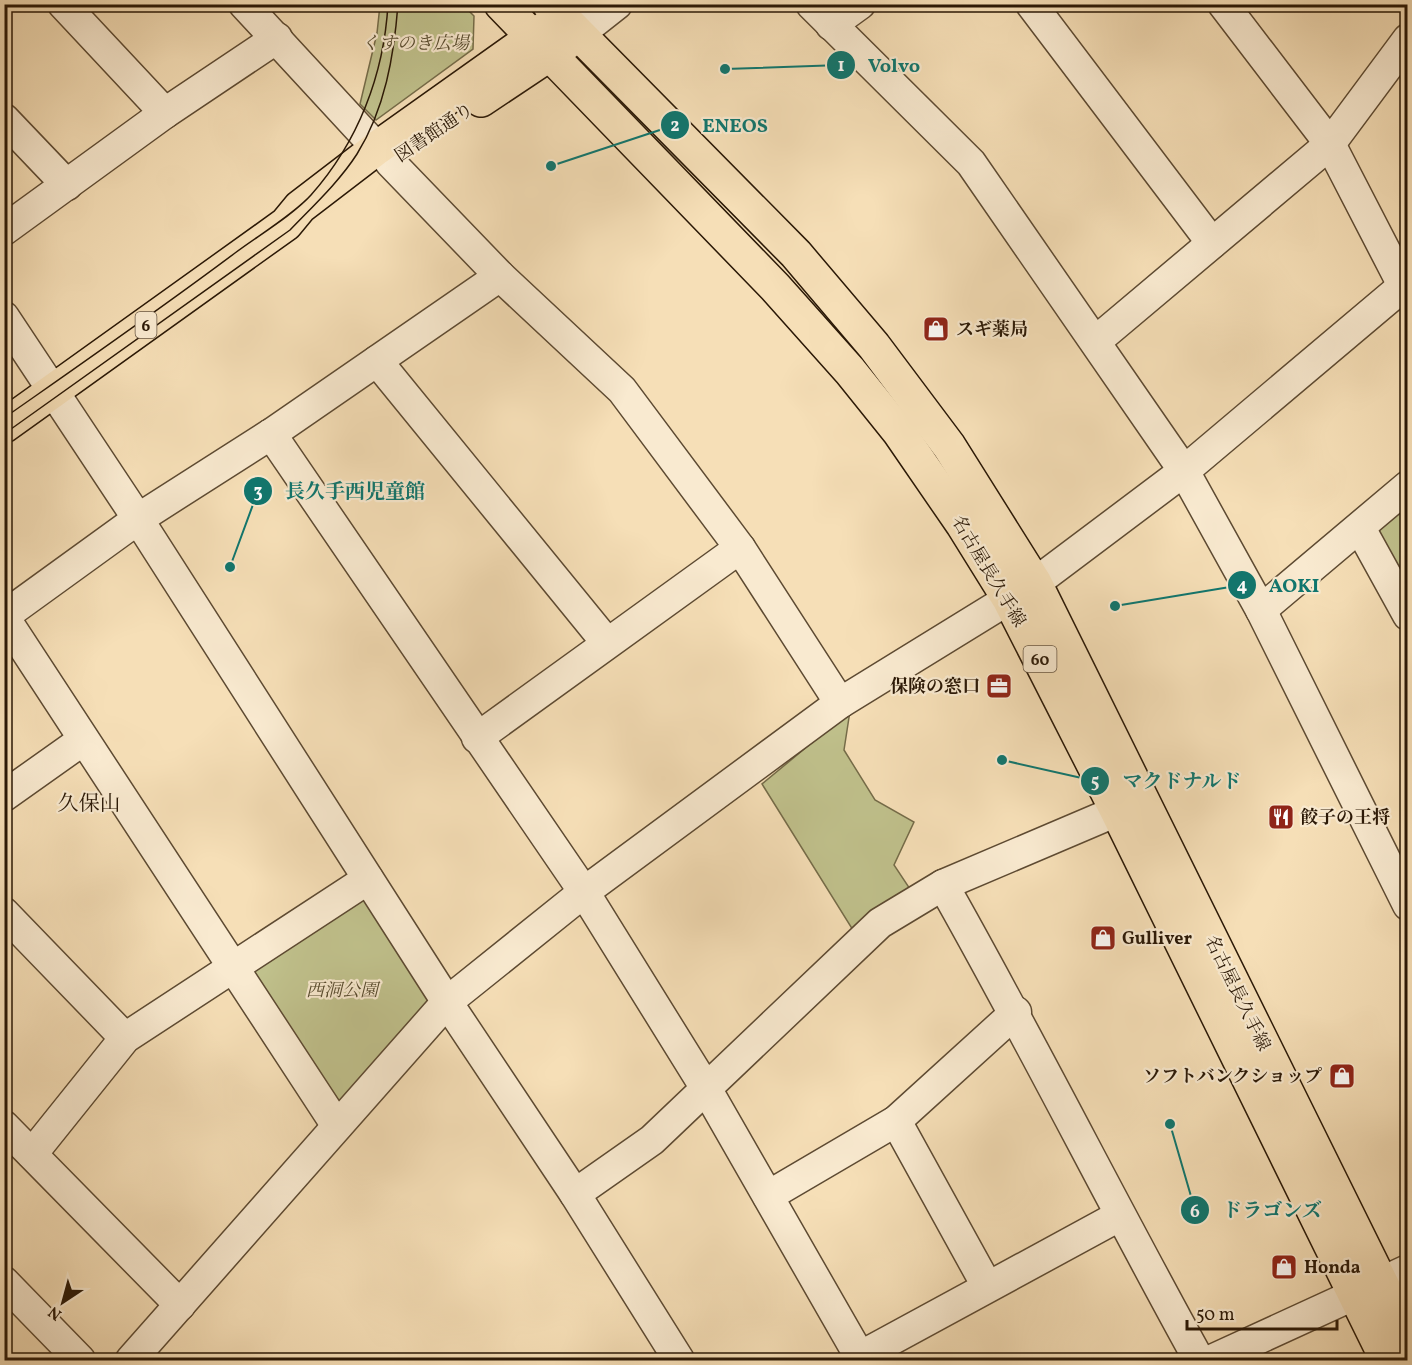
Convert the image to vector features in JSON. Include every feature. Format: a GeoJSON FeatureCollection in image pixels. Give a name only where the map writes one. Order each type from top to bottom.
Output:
{"type":"FeatureCollection","features":[{"type":"Feature","properties":{"kind":"main road","name":"名古屋長久手線"},"geometry":{"type":"LineString","coordinates":[[501,4],[775,286],[850,371],[963,525],[1022,591],[1140,792],[1407,1337]]}},
{"type":"Feature","properties":{"kind":"main road","name":"名古屋長久手線"},"geometry":{"type":"LineString","coordinates":[[567,15],[796,254],[874,346],[949,446],[1022,591],[1117,811],[1380,1282],[1387,1360]]}},
{"type":"Feature","properties":{"kind":"main road","name":"図書館通り"},"geometry":{"type":"LineString","coordinates":[[4,426],[286,224],[300,207],[383,155],[541,46],[567,15]]}},
{"type":"Feature","properties":{"kind":"street"},"geometry":{"type":"LineString","coordinates":[[63,4],[165,113]]}},
{"type":"Feature","properties":{"kind":"street"},"geometry":{"type":"LineString","coordinates":[[244,4],[383,155],[500,276],[622,390],[740,548],[840,703]]}},
{"type":"Feature","properties":{"kind":"street"},"geometry":{"type":"LineString","coordinates":[[567,15],[617,4]]}},
{"type":"Feature","properties":{"kind":"street"},"geometry":{"type":"LineString","coordinates":[[860,4],[821,15],[971,164],[1096,341],[1184,471],[1261,610],[1407,905]]}},
{"type":"Feature","properties":{"kind":"street"},"geometry":{"type":"LineString","coordinates":[[1031,4],[1212,243]]}},
{"type":"Feature","properties":{"kind":"street"},"geometry":{"type":"LineString","coordinates":[[140,1357],[180,1305],[447,1002],[584,892],[840,703],[1022,591],[1184,471],[1406,288],[1330,144],[1223,4]]}},
{"type":"Feature","properties":{"kind":"street"},"geometry":{"type":"LineString","coordinates":[[4,230],[165,113],[277,38]]}},
{"type":"Feature","properties":{"kind":"street"},"geometry":{"type":"LineString","coordinates":[[1096,341],[1330,144],[1407,39]]}},
{"type":"Feature","properties":{"kind":"street"},"geometry":{"type":"LineString","coordinates":[[4,119],[67,185]]}},
{"type":"Feature","properties":{"kind":"street"},"geometry":{"type":"LineString","coordinates":[[337,1126],[4,617],[138,519],[271,434],[500,276]]}},
{"type":"Feature","properties":{"kind":"street"},"geometry":{"type":"LineString","coordinates":[[4,317],[138,519],[447,1002],[575,1194],[679,1360]]}},
{"type":"Feature","properties":{"kind":"street"},"geometry":{"type":"LineString","coordinates":[[377,361],[607,643]]}},
{"type":"Feature","properties":{"kind":"street"},"geometry":{"type":"LineString","coordinates":[[271,434],[584,892],[707,1090],[857,1359],[1119,1216]]}},
{"type":"Feature","properties":{"kind":"street"},"geometry":{"type":"LineString","coordinates":[[1261,610],[1407,486]]}},
{"type":"Feature","properties":{"kind":"street"},"geometry":{"type":"LineString","coordinates":[[1360,528],[1407,615]]}},
{"type":"Feature","properties":{"kind":"street"},"geometry":{"type":"LineString","coordinates":[[477,738],[740,548]]}},
{"type":"Feature","properties":{"kind":"street"},"geometry":{"type":"LineString","coordinates":[[4,796],[83,740]]}},
{"type":"Feature","properties":{"kind":"street"},"geometry":{"type":"LineString","coordinates":[[575,1194],[652,1140],[707,1090],[880,922],[943,885],[1117,811]]}},
{"type":"Feature","properties":{"kind":"street"},"geometry":{"type":"LineString","coordinates":[[32,1154],[125,1038],[231,966],[368,879]]}},
{"type":"Feature","properties":{"kind":"street"},"geometry":{"type":"LineString","coordinates":[[943,885],[1016,1012],[1119,1216],[1199,1360]]}},
{"type":"Feature","properties":{"kind":"street"},"geometry":{"type":"LineString","coordinates":[[4,913],[125,1038]]}},
{"type":"Feature","properties":{"kind":"street"},"geometry":{"type":"LineString","coordinates":[[768,1196],[896,1121],[1016,1012]]}},
{"type":"Feature","properties":{"kind":"street"},"geometry":{"type":"LineString","coordinates":[[896,1121],[987,1286]]}},
{"type":"Feature","properties":{"kind":"street"},"geometry":{"type":"LineString","coordinates":[[4,1126],[180,1305]]}},
{"type":"Feature","properties":{"kind":"street"},"geometry":{"type":"LineString","coordinates":[[4,1282],[80,1360]]}},
{"type":"Feature","properties":{"kind":"street"},"geometry":{"type":"LineString","coordinates":[[1212,1360],[1380,1282]]}},
{"type":"Feature","properties":{"kind":"green space","name":"くすのき広場"},"geometry":{"type":"Polygon","coordinates":[[[380,5],[463,5],[474,16],[473,49],[376,120],[360,104],[377,33],[380,5]]]}},
{"type":"Feature","properties":{"kind":"green space"},"geometry":{"type":"Polygon","coordinates":[[[1407,499],[1407,601],[1373,534],[1407,499]]]}},
{"type":"Feature","properties":{"kind":"green space"},"geometry":{"type":"Polygon","coordinates":[[[850,711],[844,750],[875,800],[914,822],[894,865],[914,895],[856,935],[762,784],[850,711]]]}},
{"type":"Feature","properties":{"kind":"green space","name":"西洞公園"},"geometry":{"type":"Polygon","coordinates":[[[364,885],[436,1000],[338,1114],[240,970],[364,885]]]}},
{"type":"Feature","properties":{"kind":"tram line"},"geometry":{"type":"LineString","coordinates":[[4,418],[285,218],[311,195],[342,153],[366,106],[381,56],[388,4]]}},
{"type":"Feature","properties":{"kind":"tram line"},"geometry":{"type":"LineString","coordinates":[[4,434],[290,230],[325,194],[357,154],[375,119],[391,62],[398,4]]}},
{"type":"Feature","properties":{"kind":"place","name":"Volvo"},"geometry":{"type":"Point","coordinates":[725,69]}},
{"type":"Feature","properties":{"kind":"place","name":"ENEOS"},"geometry":{"type":"Point","coordinates":[551,166]}},
{"type":"Feature","properties":{"kind":"place","name":"スギ薬局"},"geometry":{"type":"Point","coordinates":[936,329]}},
{"type":"Feature","properties":{"kind":"place","name":"長久手西児童館"},"geometry":{"type":"Point","coordinates":[230,567]}},
{"type":"Feature","properties":{"kind":"place","name":"AOKI"},"geometry":{"type":"Point","coordinates":[1115,606]}},
{"type":"Feature","properties":{"kind":"place","name":"保険の窓口"},"geometry":{"type":"Point","coordinates":[999,686]}},
{"type":"Feature","properties":{"kind":"place","name":"マクドナルド"},"geometry":{"type":"Point","coordinates":[1002,760]}},
{"type":"Feature","properties":{"kind":"place","name":"餃子の王将"},"geometry":{"type":"Point","coordinates":[1281,817]}},
{"type":"Feature","properties":{"kind":"place","name":"Gulliver"},"geometry":{"type":"Point","coordinates":[1103,938]}},
{"type":"Feature","properties":{"kind":"place","name":"ソフトバンクショップ"},"geometry":{"type":"Point","coordinates":[1342,1076]}},
{"type":"Feature","properties":{"kind":"place","name":"ドラゴンズ"},"geometry":{"type":"Point","coordinates":[1170,1124]}},
{"type":"Feature","properties":{"kind":"place","name":"Honda"},"geometry":{"type":"Point","coordinates":[1284,1267]}},
{"type":"Feature","properties":{"kind":"district","name":"久保山"},"geometry":{"type":"Point","coordinates":[89,803]}}]}
